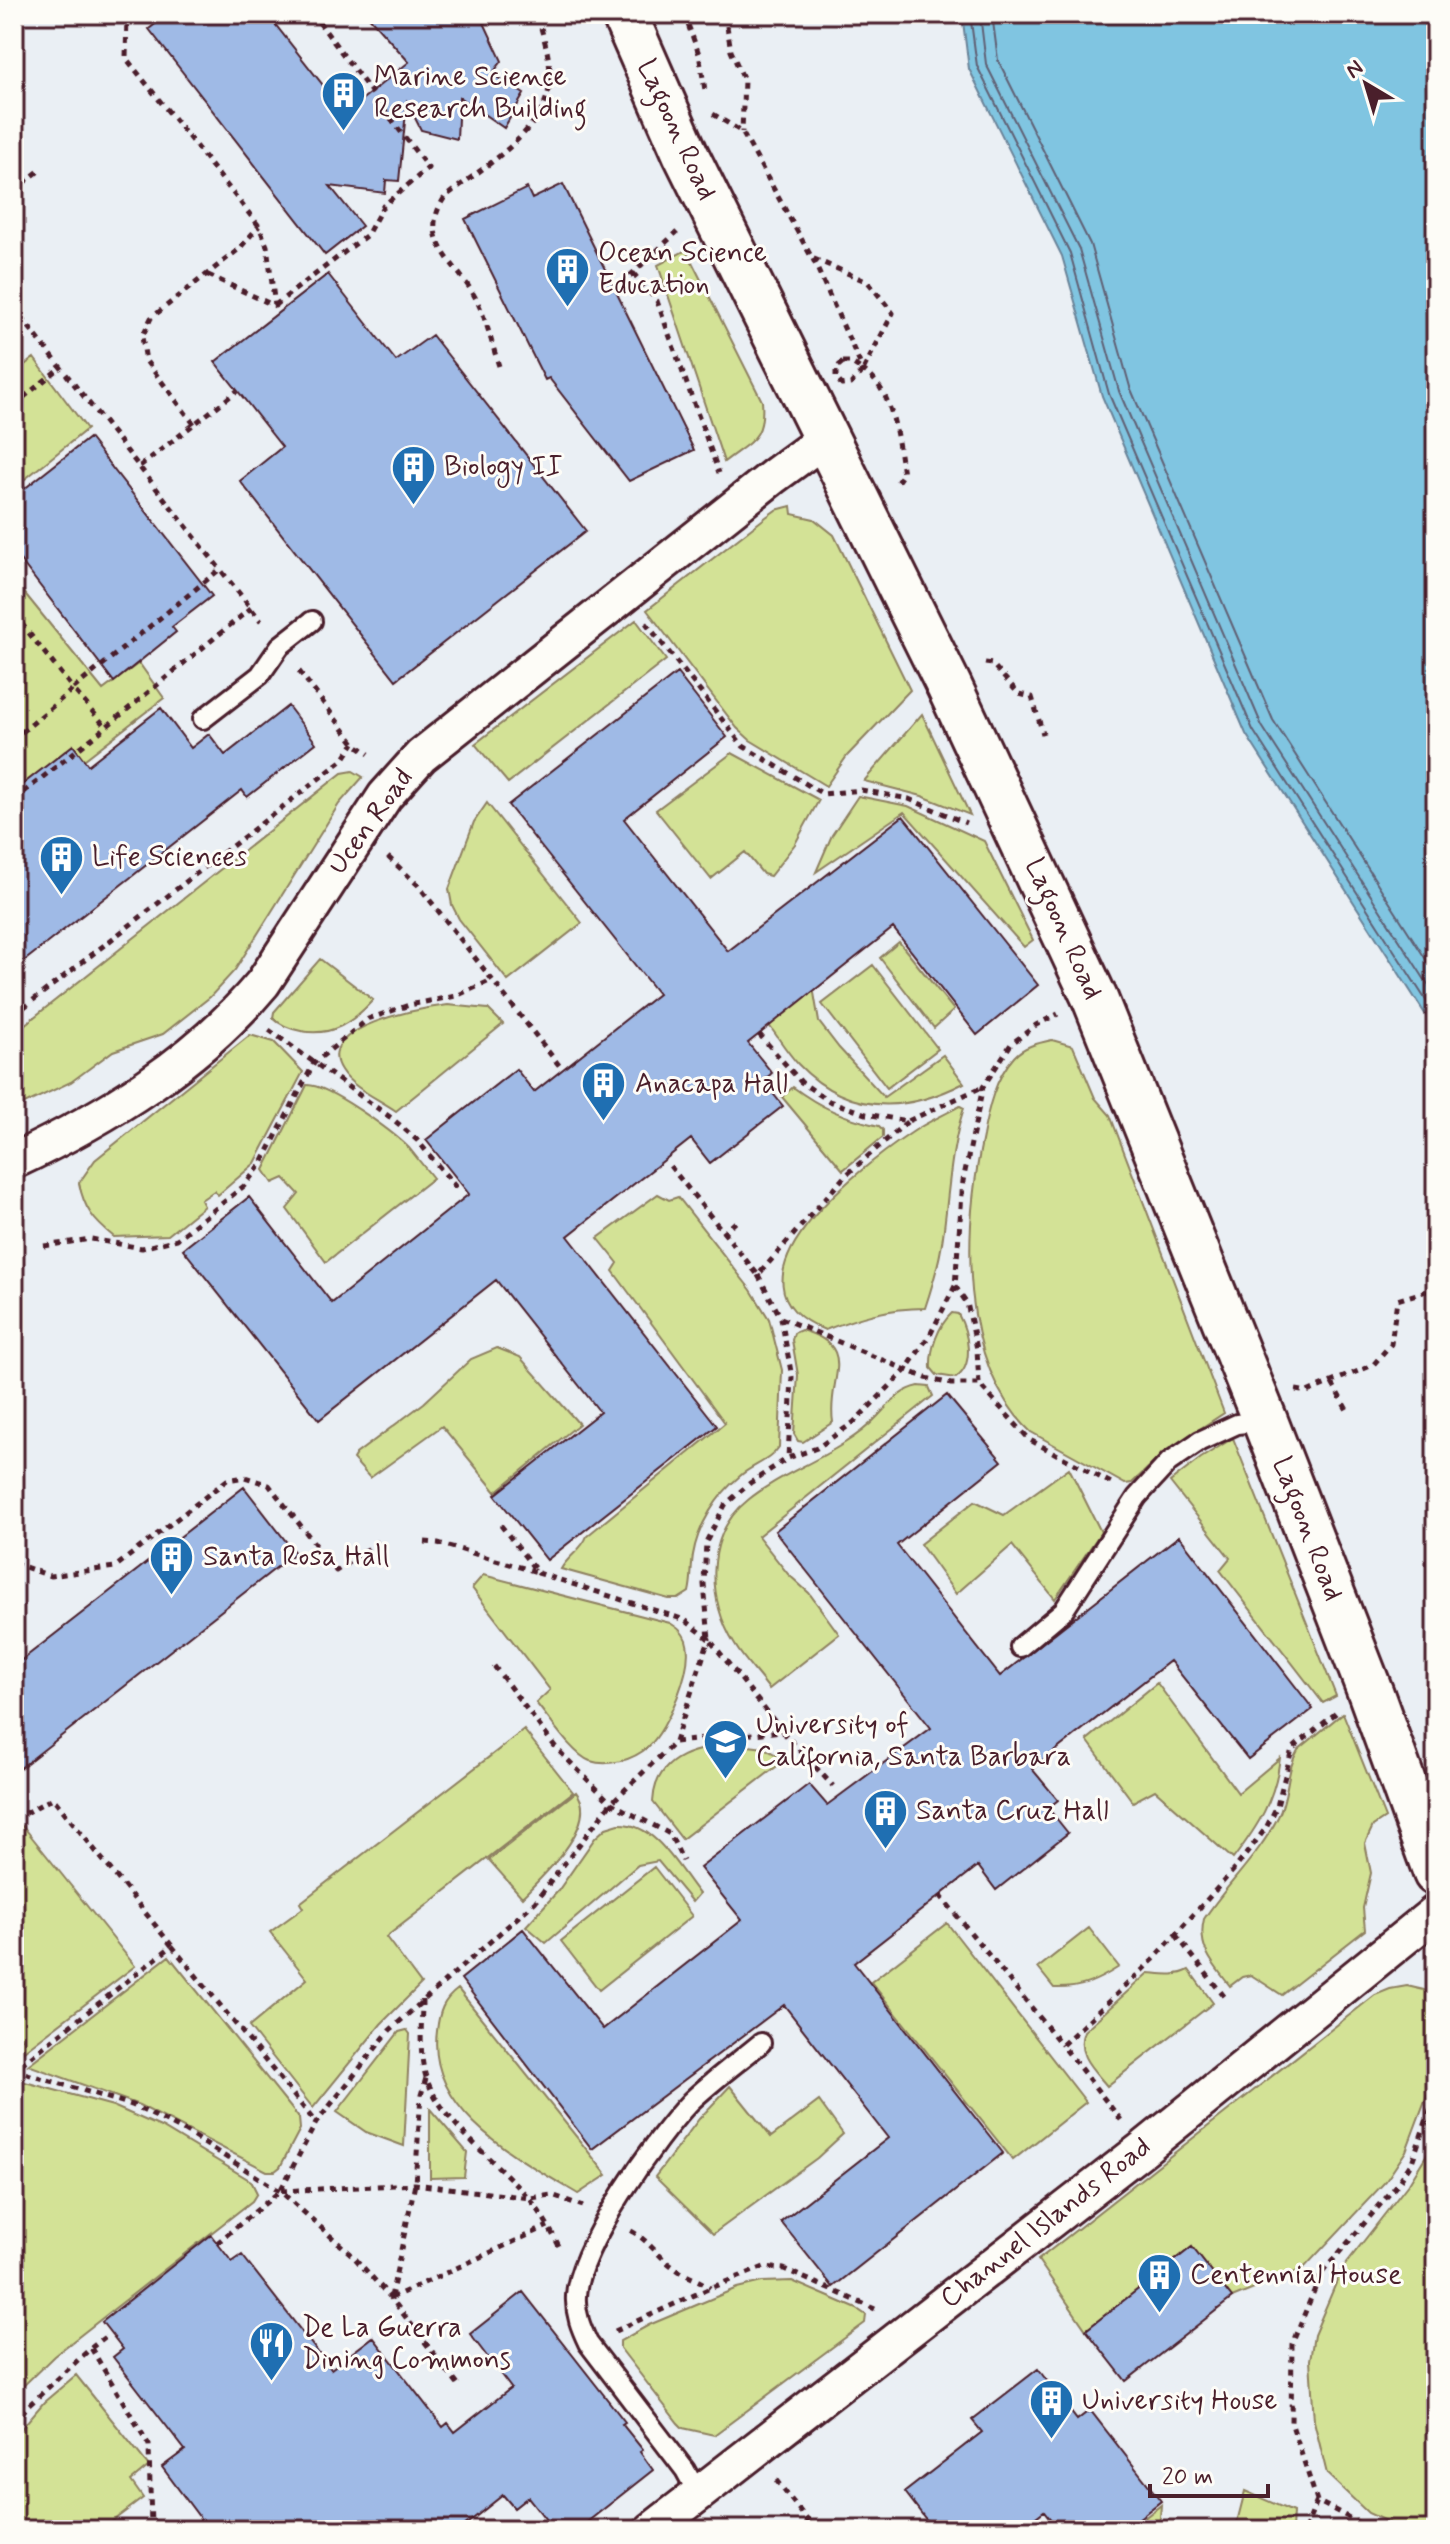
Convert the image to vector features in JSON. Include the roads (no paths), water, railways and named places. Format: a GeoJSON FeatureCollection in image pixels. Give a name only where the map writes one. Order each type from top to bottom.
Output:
{"type":"FeatureCollection","features":[{"type":"Feature","properties":{"kind":"street","name":"Lagoon Road"},"geometry":{"type":"LineString","coordinates":[[624,14],[685,153],[949,686],[1095,999],[1265,1421],[1371,1694],[1436,1873]]}},
{"type":"Feature","properties":{"kind":"street","name":"Ucen Road"},"geometry":{"type":"LineString","coordinates":[[14,1161],[71,1134],[142,1090],[207,1042],[241,1010],[263,983],[385,796],[421,756],[826,438]]}},
{"type":"Feature","properties":{"kind":"street","name":"Channel Islands Road"},"geometry":{"type":"LineString","coordinates":[[652,2530],[1144,2148],[1436,1912]]}},
{"type":"Feature","properties":{"kind":"lane"},"geometry":{"type":"LineString","coordinates":[[203,719],[260,675],[280,646],[312,621]]}},
{"type":"Feature","properties":{"kind":"lane"},"geometry":{"type":"LineString","coordinates":[[1020,1647],[1064,1610],[1137,1497],[1169,1462],[1200,1441],[1237,1424],[1265,1421]]}},
{"type":"Feature","properties":{"kind":"lane"},"geometry":{"type":"LineString","coordinates":[[698,2494],[685,2470],[588,2343],[579,2323],[576,2295],[581,2273],[607,2218],[641,2163],[690,2102],[761,2043]]}},
{"type":"Feature","properties":{"kind":"water"},"geometry":{"type":"Polygon","coordinates":[[[962,14],[1436,14],[1436,1031],[1246,734],[1102,396],[1062,256],[969,69],[962,14]]]}},
{"type":"Feature","properties":{"kind":"place","name":"Marine Science Research Building"},"geometry":{"type":"Point","coordinates":[343,132]}},
{"type":"Feature","properties":{"kind":"place","name":"Ocean Science Education"},"geometry":{"type":"Point","coordinates":[567,308]}},
{"type":"Feature","properties":{"kind":"place","name":"Biology II"},"geometry":{"type":"Point","coordinates":[413,506]}},
{"type":"Feature","properties":{"kind":"place","name":"Life Sciences"},"geometry":{"type":"Point","coordinates":[61,896]}},
{"type":"Feature","properties":{"kind":"place","name":"Anacapa Hall"},"geometry":{"type":"Point","coordinates":[604,1123]}},
{"type":"Feature","properties":{"kind":"place","name":"Santa Rosa Hall"},"geometry":{"type":"Point","coordinates":[172,1596]}},
{"type":"Feature","properties":{"kind":"place","name":"University of California, Santa Barbara"},"geometry":{"type":"Point","coordinates":[725,1780]}},
{"type":"Feature","properties":{"kind":"place","name":"Santa Cruz Hall"},"geometry":{"type":"Point","coordinates":[885,1850]}},
{"type":"Feature","properties":{"kind":"place","name":"Centennial House"},"geometry":{"type":"Point","coordinates":[1159,2314]}},
{"type":"Feature","properties":{"kind":"place","name":"De La Guerra Dining Commons"},"geometry":{"type":"Point","coordinates":[271,2383]}},
{"type":"Feature","properties":{"kind":"place","name":"University House"},"geometry":{"type":"Point","coordinates":[1051,2440]}}]}
